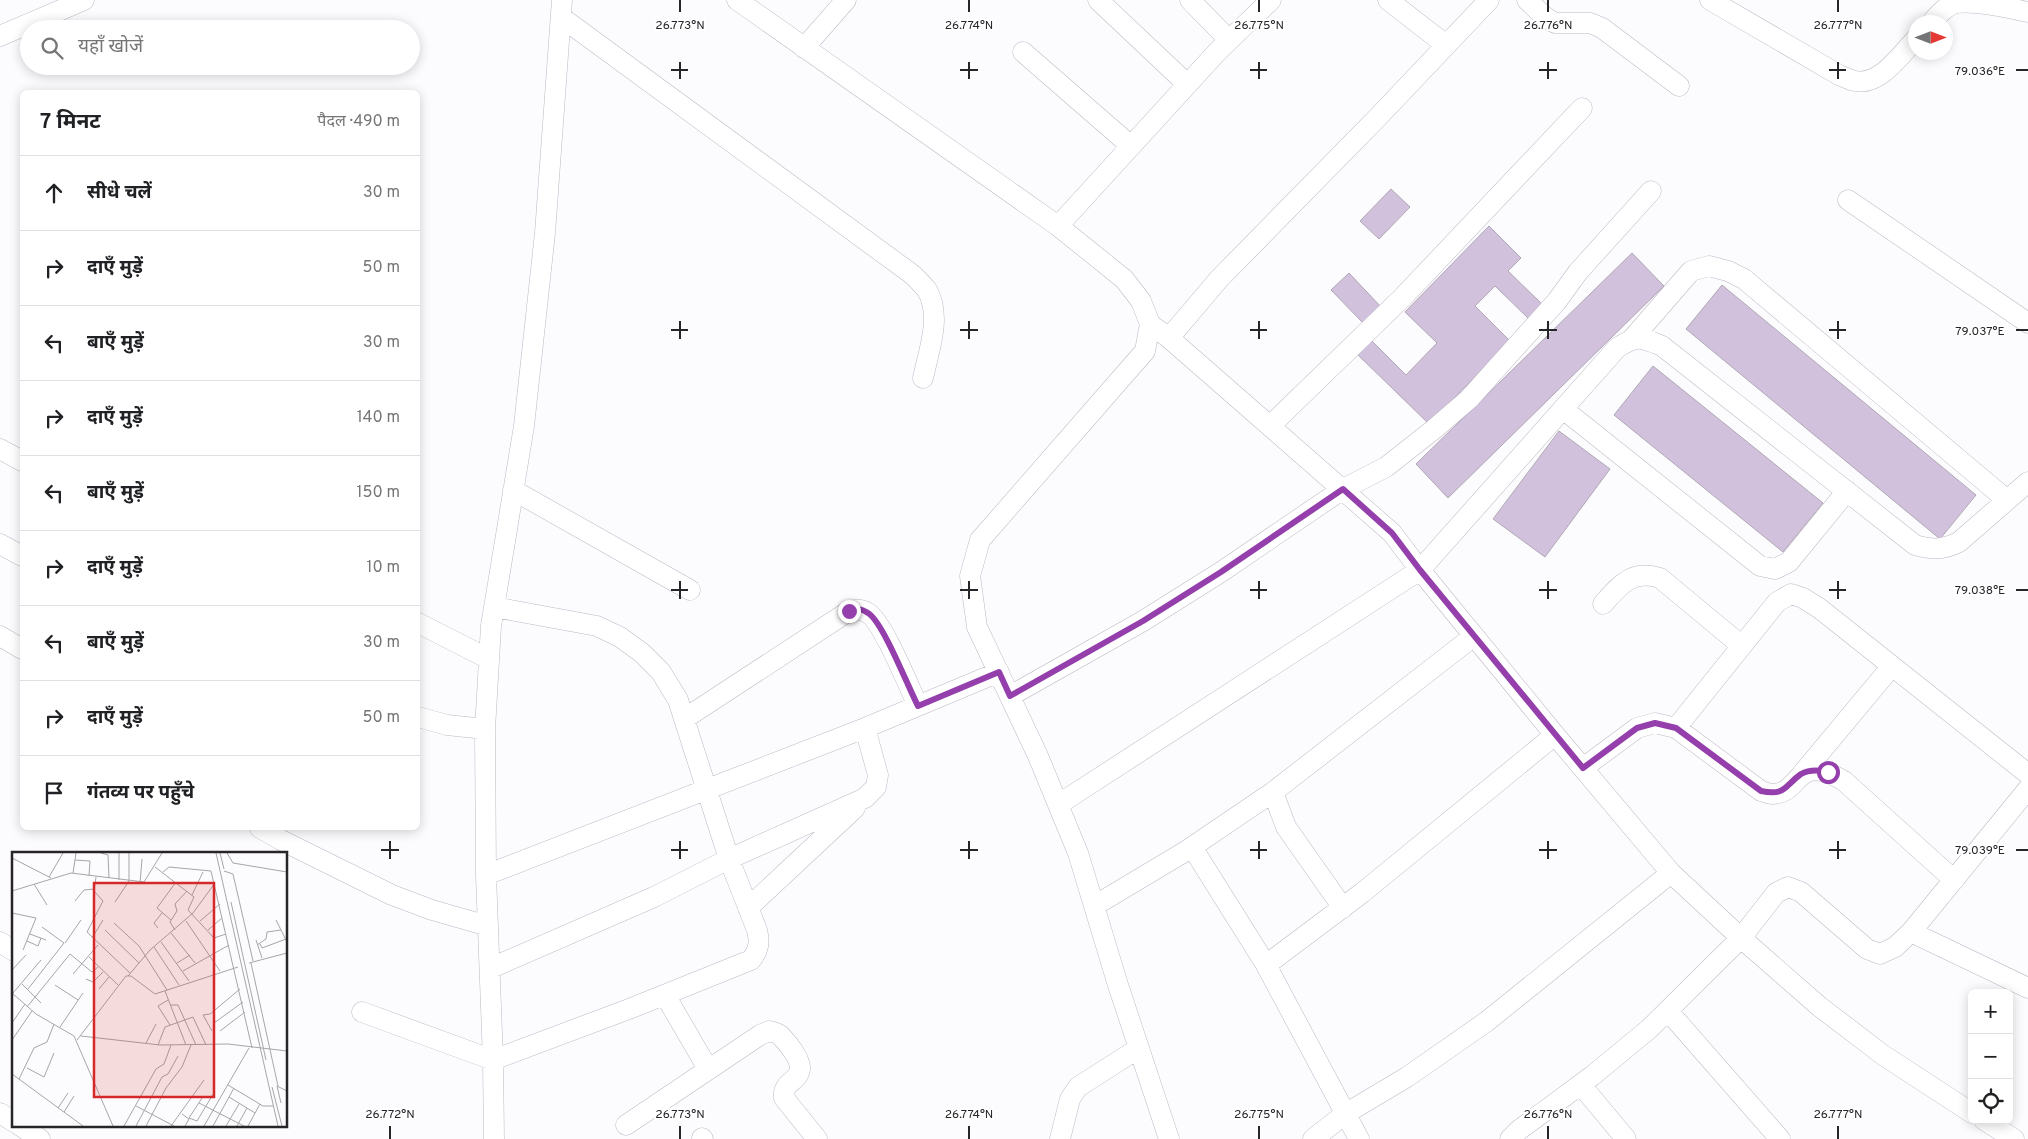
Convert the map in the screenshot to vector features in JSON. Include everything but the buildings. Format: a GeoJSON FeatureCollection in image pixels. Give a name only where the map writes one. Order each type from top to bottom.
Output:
{"type":"FeatureCollection","features":[{"type":"Feature","properties":{"kind":"street"},"geometry":{"type":"LineString","coordinates":[[37,20],[84,0]]}},
{"type":"Feature","properties":{"kind":"street"},"geometry":{"type":"LineString","coordinates":[[736,0],[1058,226],[1124,279],[1140,301],[1150,324],[1169,338],[1392,533],[1555,735],[1671,872],[1741,938],[1820,1007],[1883,1055],[1968,1110]]}},
{"type":"Feature","properties":{"kind":"street"},"geometry":{"type":"LineString","coordinates":[[804,48],[846,0]]}},
{"type":"Feature","properties":{"kind":"street"},"geometry":{"type":"LineString","coordinates":[[1098,0],[1187,84]]}},
{"type":"Feature","properties":{"kind":"street"},"geometry":{"type":"LineString","coordinates":[[1190,0],[1229,40]]}},
{"type":"Feature","properties":{"kind":"street"},"geometry":{"type":"LineString","coordinates":[[1058,226],[1187,84],[1271,0]]}},
{"type":"Feature","properties":{"kind":"street"},"geometry":{"type":"LineString","coordinates":[[1169,338],[1219,279],[1489,0]]}},
{"type":"Feature","properties":{"kind":"street"},"geometry":{"type":"LineString","coordinates":[[1527,0],[1545,17],[1555,23],[1590,22],[1602,28],[1679,86]]}},
{"type":"Feature","properties":{"kind":"street"},"geometry":{"type":"LineString","coordinates":[[1710,0],[1839,75],[1856,82],[1871,80],[1882,74],[1908,47]]}},
{"type":"Feature","properties":{"kind":"street"},"geometry":{"type":"LineString","coordinates":[[1939,15],[1955,3],[1970,1],[2028,12]]}},
{"type":"Feature","properties":{"kind":"street"},"geometry":{"type":"LineString","coordinates":[[1399,3],[1446,45]]}},
{"type":"Feature","properties":{"kind":"street"},"geometry":{"type":"LineString","coordinates":[[562,8],[913,275],[926,289],[934,307],[934,324],[923,378]]}},
{"type":"Feature","properties":{"kind":"street"},"geometry":{"type":"LineString","coordinates":[[494,1139],[486,875],[485,729],[490,626],[524,426],[545,233],[562,8]]}},
{"type":"Feature","properties":{"kind":"street"},"geometry":{"type":"LineString","coordinates":[[0,36],[20,27]]}},
{"type":"Feature","properties":{"kind":"street"},"geometry":{"type":"LineString","coordinates":[[1023,52],[1131,146]]}},
{"type":"Feature","properties":{"kind":"street"},"geometry":{"type":"LineString","coordinates":[[1270,426],[1402,298],[1582,108]]}},
{"type":"Feature","properties":{"kind":"street"},"geometry":{"type":"LineString","coordinates":[[1010,696],[1143,621],[1221,572],[1343,489],[1386,467],[1433,430],[1469,398],[1557,301],[1578,272],[1651,191]]}},
{"type":"Feature","properties":{"kind":"street"},"geometry":{"type":"LineString","coordinates":[[1848,200],[2028,323]]}},
{"type":"Feature","properties":{"kind":"street"},"geometry":{"type":"LineString","coordinates":[[1059,804],[1420,570],[1617,348],[1632,338],[1691,272],[1708,266],[1728,271],[1744,279],[2007,500]]}},
{"type":"Feature","properties":{"kind":"street"},"geometry":{"type":"LineString","coordinates":[[1150,324],[1145,351],[980,540],[970,576],[977,627],[1059,804],[1078,853],[1169,1139]]}},
{"type":"Feature","properties":{"kind":"street"},"geometry":{"type":"LineString","coordinates":[[1632,338],[1644,338],[1662,346],[1915,545],[1929,549],[1946,548],[1959,542],[2028,482]]}},
{"type":"Feature","properties":{"kind":"street"},"geometry":{"type":"LineString","coordinates":[[1563,409],[1760,566],[1775,568],[1789,562],[1847,491]]}},
{"type":"Feature","properties":{"kind":"street"},"geometry":{"type":"LineString","coordinates":[[0,449],[20,460]]}},
{"type":"Feature","properties":{"kind":"street"},"geometry":{"type":"LineString","coordinates":[[513,490],[690,590]]}},
{"type":"Feature","properties":{"kind":"street"},"geometry":{"type":"LineString","coordinates":[[0,544],[20,555]]}},
{"type":"Feature","properties":{"kind":"street"},"geometry":{"type":"LineString","coordinates":[[1604,604],[1622,582],[1636,576],[1649,574],[1660,578],[1742,646]]}},
{"type":"Feature","properties":{"kind":"street"},"geometry":{"type":"LineString","coordinates":[[1676,728],[1777,602],[1791,594],[1803,598],[1818,608],[2028,774]]}},
{"type":"Feature","properties":{"kind":"street"},"geometry":{"type":"LineString","coordinates":[[362,1012],[493,1060],[665,995],[751,960],[758,952],[760,941],[729,859],[678,700],[661,672],[642,653],[620,637],[597,626],[494,607]]}},
{"type":"Feature","properties":{"kind":"street"},"geometry":{"type":"LineString","coordinates":[[684,719],[849,611],[860,609],[870,614],[879,626],[918,706]]}},
{"type":"Feature","properties":{"kind":"street"},"geometry":{"type":"LineString","coordinates":[[420,624],[489,660]]}},
{"type":"Feature","properties":{"kind":"street"},"geometry":{"type":"LineString","coordinates":[[0,636],[20,647]]}},
{"type":"Feature","properties":{"kind":"street"},"geometry":{"type":"LineString","coordinates":[[1094,906],[1192,847],[1273,792],[1474,636]]}},
{"type":"Feature","properties":{"kind":"street"},"geometry":{"type":"LineString","coordinates":[[1583,768],[1637,728],[1655,723],[1676,728],[1761,791],[1773,794],[1785,790],[1802,774],[1892,666]]}},
{"type":"Feature","properties":{"kind":"street"},"geometry":{"type":"LineString","coordinates":[[486,875],[865,728],[999,672]]}},
{"type":"Feature","properties":{"kind":"street"},"geometry":{"type":"LineString","coordinates":[[420,717],[447,725],[485,729]]}},
{"type":"Feature","properties":{"kind":"street"},"geometry":{"type":"LineString","coordinates":[[748,908],[876,787],[878,775],[865,728]]}},
{"type":"Feature","properties":{"kind":"street"},"geometry":{"type":"LineString","coordinates":[[1266,965],[1343,908],[1555,735]]}},
{"type":"Feature","properties":{"kind":"street"},"geometry":{"type":"LineString","coordinates":[[1802,774],[1816,770],[1828,772],[1844,781],[1954,880]]}},
{"type":"Feature","properties":{"kind":"street"},"geometry":{"type":"LineString","coordinates":[[1510,1139],[1581,1085],[1649,1029],[1741,938],[1776,893],[1788,887],[1801,892],[1867,949],[1880,954],[1895,947],[1911,932],[2028,789]]}},
{"type":"Feature","properties":{"kind":"street"},"geometry":{"type":"LineString","coordinates":[[1273,792],[1286,827],[1343,908]]}},
{"type":"Feature","properties":{"kind":"street"},"geometry":{"type":"LineString","coordinates":[[490,968],[654,897],[729,859],[865,798]]}},
{"type":"Feature","properties":{"kind":"street"},"geometry":{"type":"LineString","coordinates":[[264,830],[392,895],[432,910],[488,926]]}},
{"type":"Feature","properties":{"kind":"street"},"geometry":{"type":"LineString","coordinates":[[1192,847],[1266,965],[1359,1139]]}},
{"type":"Feature","properties":{"kind":"street"},"geometry":{"type":"LineString","coordinates":[[1313,1139],[1345,1114],[1407,1077],[1486,1022],[1671,872]]}},
{"type":"Feature","properties":{"kind":"street"},"geometry":{"type":"LineString","coordinates":[[1911,932],[2028,988]]}},
{"type":"Feature","properties":{"kind":"street"},"geometry":{"type":"LineString","coordinates":[[0,942],[12,950]]}},
{"type":"Feature","properties":{"kind":"street"},"geometry":{"type":"LineString","coordinates":[[665,995],[708,1069]]}},
{"type":"Feature","properties":{"kind":"street"},"geometry":{"type":"LineString","coordinates":[[1668,1011],[1780,1139]]}},
{"type":"Feature","properties":{"kind":"street"},"geometry":{"type":"LineString","coordinates":[[626,1125],[769,1030],[779,1034],[799,1062],[800,1070],[783,1091],[784,1098],[817,1139]]}},
{"type":"Feature","properties":{"kind":"street"},"geometry":{"type":"LineString","coordinates":[[1060,1139],[1070,1099],[1078,1087],[1139,1048]]}},
{"type":"Feature","properties":{"kind":"street"},"geometry":{"type":"LineString","coordinates":[[1581,1085],[1626,1139]]}},
{"type":"Feature","properties":{"kind":"street"},"geometry":{"type":"LineString","coordinates":[[0,1113],[12,1121]]}},
{"type":"Feature","properties":{"kind":"street"},"geometry":{"type":"LineString","coordinates":[[1990,1124],[2014,1139]]}},
{"type":"Feature","properties":{"kind":"street"},"geometry":{"type":"LineString","coordinates":[[20,1126],[40,1139]]}},
{"type":"Feature","properties":{"kind":"route"},"geometry":{"type":"LineString","coordinates":[[849,611],[860,609],[870,614],[879,626],[918,706],[999,672],[1010,696],[1143,621],[1221,572],[1343,489],[1392,533],[1420,570],[1583,768],[1637,728],[1655,723],[1676,728],[1761,791],[1773,794],[1785,790],[1802,774],[1816,770],[1828,772]]}}]}
